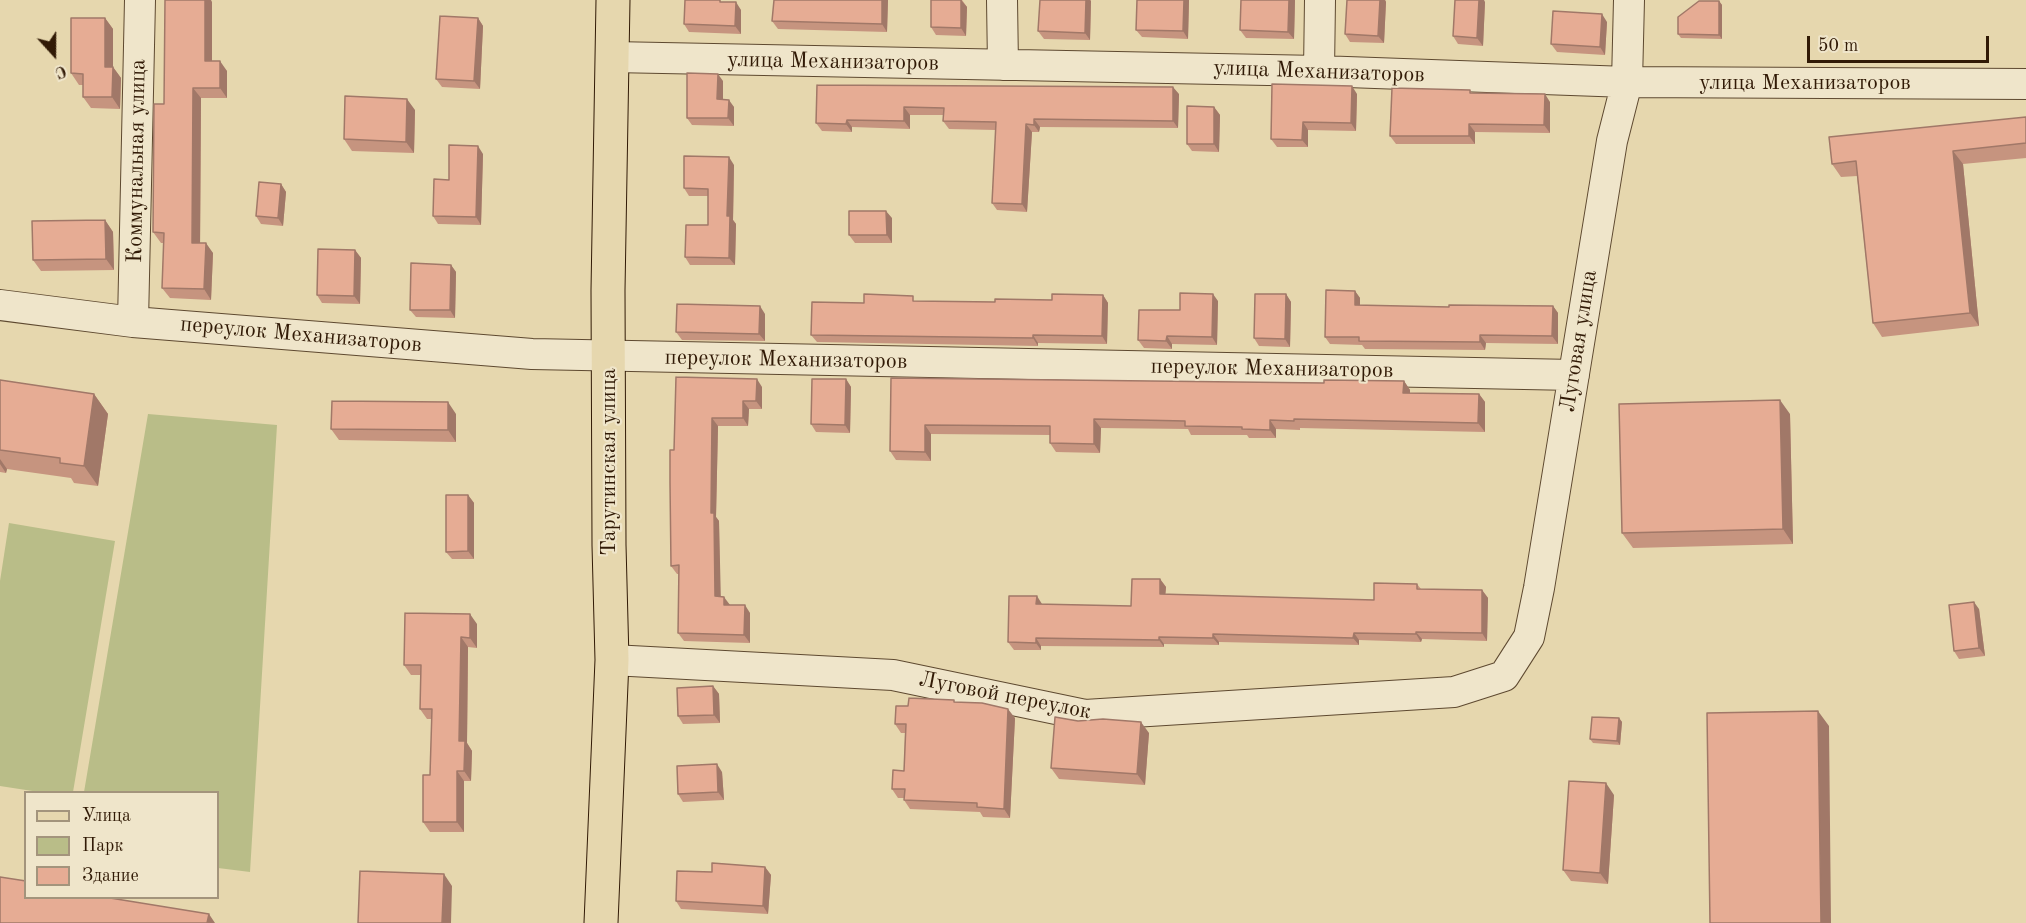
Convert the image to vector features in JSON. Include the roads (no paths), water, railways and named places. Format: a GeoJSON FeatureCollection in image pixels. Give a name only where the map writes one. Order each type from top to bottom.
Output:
{"type":"FeatureCollection","features":[{"type":"Feature","properties":{"kind":"main road","name":"Тарутинская улица"},"geometry":{"type":"LineString","coordinates":[[601,923],[612,660],[608,290],[613,0]]}},
{"type":"Feature","properties":{"kind":"street","name":"Коммунальная улица"},"geometry":{"type":"LineString","coordinates":[[133,322],[140,0]]}},
{"type":"Feature","properties":{"kind":"street"},"geometry":{"type":"LineString","coordinates":[[1002,0],[1003,65]]}},
{"type":"Feature","properties":{"kind":"street"},"geometry":{"type":"LineString","coordinates":[[1319,71],[1320,0]]}},
{"type":"Feature","properties":{"kind":"street","name":"Луговая улица"},"geometry":{"type":"LineString","coordinates":[[1504,676],[1529,637],[1541,577],[1612,141],[1627,82],[1629,0]]}},
{"type":"Feature","properties":{"kind":"street","name":"улица Механизаторов"},"geometry":{"type":"LineString","coordinates":[[612,57],[1319,71],[1627,82],[2026,84]]}},
{"type":"Feature","properties":{"kind":"street","name":"переулок Механизаторов"},"geometry":{"type":"LineString","coordinates":[[0,305],[133,322],[532,354],[1574,375]]}},
{"type":"Feature","properties":{"kind":"street","name":"Луговой переулок"},"geometry":{"type":"LineString","coordinates":[[612,660],[894,675],[1085,715],[1454,692],[1504,676]]}}]}
